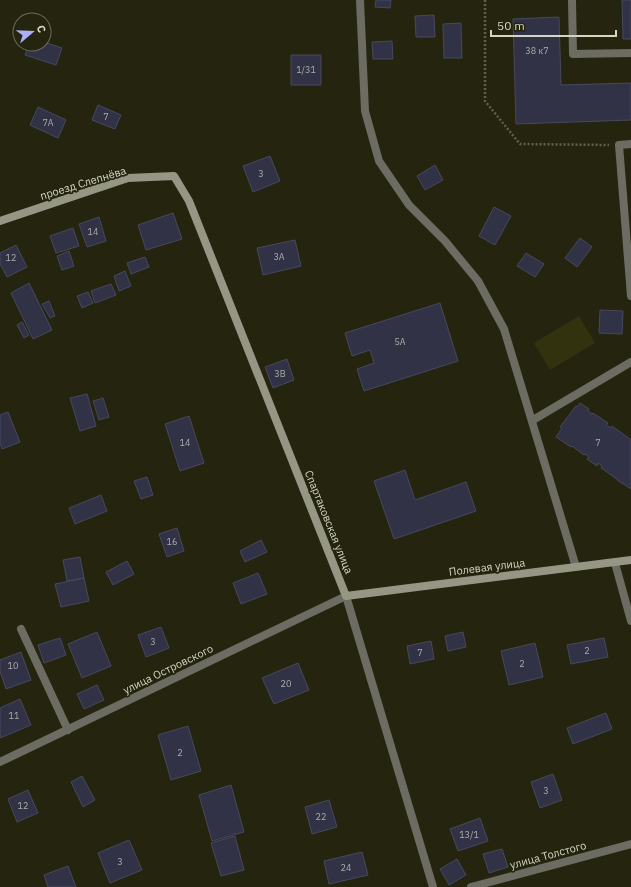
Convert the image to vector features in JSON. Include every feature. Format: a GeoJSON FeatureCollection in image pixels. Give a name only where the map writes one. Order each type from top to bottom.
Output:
{"type":"FeatureCollection","features":[{"type":"Feature","properties":{"kind":"street"},"geometry":{"type":"LineString","coordinates":[[360,0],[364,111],[379,161],[409,205],[444,241],[478,281],[504,329],[533,420],[576,567]]}},
{"type":"Feature","properties":{"kind":"street"},"geometry":{"type":"LineString","coordinates":[[572,0],[573,54],[631,53]]}},
{"type":"Feature","properties":{"kind":"street"},"geometry":{"type":"LineString","coordinates":[[631,144],[619,145],[631,296]]}},
{"type":"Feature","properties":{"kind":"street","name":"проезд Слепнёва"},"geometry":{"type":"LineString","coordinates":[[0,221],[128,178],[174,176]]}},
{"type":"Feature","properties":{"kind":"street","name":"Спартаковская улица"},"geometry":{"type":"LineString","coordinates":[[174,176],[189,201],[346,596],[433,887]]}},
{"type":"Feature","properties":{"kind":"street"},"geometry":{"type":"LineString","coordinates":[[533,420],[631,362]]}},
{"type":"Feature","properties":{"kind":"street","name":"Полевая улица"},"geometry":{"type":"LineString","coordinates":[[346,596],[631,560]]}},
{"type":"Feature","properties":{"kind":"street"},"geometry":{"type":"LineString","coordinates":[[615,563],[631,621]]}},
{"type":"Feature","properties":{"kind":"street","name":"улица Островского"},"geometry":{"type":"LineString","coordinates":[[0,762],[346,596]]}},
{"type":"Feature","properties":{"kind":"street"},"geometry":{"type":"LineString","coordinates":[[22,629],[68,730]]}},
{"type":"Feature","properties":{"kind":"street","name":"улица Толстого"},"geometry":{"type":"LineString","coordinates":[[471,887],[631,844]]}},
{"type":"Feature","properties":{"kind":"path"},"geometry":{"type":"LineString","coordinates":[[485,0],[485,101],[520,144],[619,145]]}},
{"type":"Feature","properties":{"kind":"shaded area"},"geometry":{"type":"Polygon","coordinates":[[[579,316],[595,343],[550,370],[534,343],[579,316]]]}},
{"type":"Feature","properties":{"kind":"building"},"geometry":{"type":"Polygon","coordinates":[[[376,0],[391,0],[390,8],[375,7],[376,0]]]}},
{"type":"Feature","properties":{"kind":"building"},"geometry":{"type":"Polygon","coordinates":[[[622,0],[631,0],[631,39],[623,39],[622,0]]]}},
{"type":"Feature","properties":{"kind":"building"},"geometry":{"type":"Polygon","coordinates":[[[434,15],[435,37],[416,37],[415,16],[434,15]]]}},
{"type":"Feature","properties":{"kind":"building"},"geometry":{"type":"Polygon","coordinates":[[[559,17],[561,85],[631,83],[631,120],[516,124],[513,19],[559,17]]]}},
{"type":"Feature","properties":{"kind":"building"},"geometry":{"type":"Polygon","coordinates":[[[461,23],[462,58],[444,58],[443,24],[461,23]]]}},
{"type":"Feature","properties":{"kind":"building"},"geometry":{"type":"Polygon","coordinates":[[[392,41],[393,59],[373,59],[372,42],[392,41]]]}},
{"type":"Feature","properties":{"kind":"building"},"geometry":{"type":"Polygon","coordinates":[[[52,45],[62,48],[56,65],[25,55],[26,52],[52,52],[52,45]]]}},
{"type":"Feature","properties":{"kind":"building"},"geometry":{"type":"Polygon","coordinates":[[[291,55],[321,55],[321,85],[291,85],[291,55]]]}},
{"type":"Feature","properties":{"kind":"building"},"geometry":{"type":"Polygon","coordinates":[[[98,105],[121,115],[115,129],[92,120],[98,105]]]}},
{"type":"Feature","properties":{"kind":"building"},"geometry":{"type":"Polygon","coordinates":[[[38,107],[66,120],[58,138],[30,125],[38,107]]]}},
{"type":"Feature","properties":{"kind":"building"},"geometry":{"type":"Polygon","coordinates":[[[270,156],[280,181],[253,192],[243,166],[270,156]]]}},
{"type":"Feature","properties":{"kind":"building"},"geometry":{"type":"Polygon","coordinates":[[[435,165],[443,180],[425,190],[417,176],[435,165]]]}},
{"type":"Feature","properties":{"kind":"building"},"geometry":{"type":"Polygon","coordinates":[[[494,207],[511,216],[495,245],[479,236],[494,207]]]}},
{"type":"Feature","properties":{"kind":"building"},"geometry":{"type":"Polygon","coordinates":[[[173,213],[182,239],[146,250],[138,225],[173,213]]]}},
{"type":"Feature","properties":{"kind":"building"},"geometry":{"type":"Polygon","coordinates":[[[99,217],[106,241],[87,247],[79,224],[99,217]]]}},
{"type":"Feature","properties":{"kind":"building"},"geometry":{"type":"Polygon","coordinates":[[[73,228],[79,246],[56,253],[50,236],[73,228]]]}},
{"type":"Feature","properties":{"kind":"building"},"geometry":{"type":"Polygon","coordinates":[[[580,238],[592,247],[577,267],[565,258],[580,238]]]}},
{"type":"Feature","properties":{"kind":"building"},"geometry":{"type":"Polygon","coordinates":[[[295,240],[301,266],[263,275],[257,248],[295,240]]]}},
{"type":"Feature","properties":{"kind":"building"},"geometry":{"type":"Polygon","coordinates":[[[16,245],[27,267],[7,277],[0,264],[0,253],[16,245]]]}},
{"type":"Feature","properties":{"kind":"building"},"geometry":{"type":"Polygon","coordinates":[[[69,251],[74,266],[62,270],[57,256],[69,251]]]}},
{"type":"Feature","properties":{"kind":"building"},"geometry":{"type":"Polygon","coordinates":[[[526,253],[544,264],[535,277],[517,266],[526,253]]]}},
{"type":"Feature","properties":{"kind":"building"},"geometry":{"type":"Polygon","coordinates":[[[145,257],[149,267],[131,274],[127,263],[145,257]]]}},
{"type":"Feature","properties":{"kind":"building"},"geometry":{"type":"Polygon","coordinates":[[[125,271],[131,286],[119,291],[114,276],[125,271]]]}},
{"type":"Feature","properties":{"kind":"building"},"geometry":{"type":"Polygon","coordinates":[[[29,283],[52,330],[33,339],[11,293],[29,283]]]}},
{"type":"Feature","properties":{"kind":"building"},"geometry":{"type":"Polygon","coordinates":[[[111,284],[116,295],[95,303],[91,291],[111,284]]]}},
{"type":"Feature","properties":{"kind":"building"},"geometry":{"type":"Polygon","coordinates":[[[88,292],[93,303],[82,308],[77,296],[88,292]]]}},
{"type":"Feature","properties":{"kind":"building"},"geometry":{"type":"Polygon","coordinates":[[[49,301],[55,316],[50,318],[42,304],[49,301]]]}},
{"type":"Feature","properties":{"kind":"building"},"geometry":{"type":"Polygon","coordinates":[[[440,303],[458,361],[364,391],[357,369],[374,363],[370,350],[352,356],[345,333],[440,303]]]}},
{"type":"Feature","properties":{"kind":"building"},"geometry":{"type":"Polygon","coordinates":[[[600,310],[623,311],[622,334],[599,333],[600,310]]]}},
{"type":"Feature","properties":{"kind":"building"},"geometry":{"type":"Polygon","coordinates":[[[22,322],[29,335],[24,338],[17,325],[22,322]]]}},
{"type":"Feature","properties":{"kind":"building"},"geometry":{"type":"Polygon","coordinates":[[[287,359],[294,380],[273,388],[265,367],[287,359]]]}},
{"type":"Feature","properties":{"kind":"building"},"geometry":{"type":"Polygon","coordinates":[[[87,394],[96,426],[80,431],[70,398],[87,394]]]}},
{"type":"Feature","properties":{"kind":"building"},"geometry":{"type":"Polygon","coordinates":[[[103,398],[109,417],[99,420],[93,401],[103,398]]]}},
{"type":"Feature","properties":{"kind":"building"},"geometry":{"type":"Polygon","coordinates":[[[580,403],[589,409],[588,411],[592,414],[593,413],[608,423],[606,425],[611,428],[612,426],[631,440],[631,489],[601,468],[602,466],[598,463],[597,466],[587,459],[589,457],[585,454],[584,455],[556,437],[562,428],[560,427],[580,403]]]}},
{"type":"Feature","properties":{"kind":"building"},"geometry":{"type":"Polygon","coordinates":[[[8,412],[20,442],[2,449],[0,443],[0,415],[8,412]]]}},
{"type":"Feature","properties":{"kind":"building"},"geometry":{"type":"Polygon","coordinates":[[[189,416],[204,463],[180,471],[165,424],[189,416]]]}},
{"type":"Feature","properties":{"kind":"building"},"geometry":{"type":"Polygon","coordinates":[[[405,470],[415,500],[466,482],[476,511],[394,539],[374,481],[405,470]]]}},
{"type":"Feature","properties":{"kind":"building"},"geometry":{"type":"Polygon","coordinates":[[[147,477],[153,495],[141,499],[134,481],[147,477]]]}},
{"type":"Feature","properties":{"kind":"building"},"geometry":{"type":"Polygon","coordinates":[[[101,495],[107,511],[75,524],[69,508],[101,495]]]}},
{"type":"Feature","properties":{"kind":"building"},"geometry":{"type":"Polygon","coordinates":[[[177,528],[184,551],[167,557],[159,534],[177,528]]]}},
{"type":"Feature","properties":{"kind":"building"},"geometry":{"type":"Polygon","coordinates":[[[261,540],[267,552],[245,562],[240,551],[261,540]]]}},
{"type":"Feature","properties":{"kind":"building"},"geometry":{"type":"Polygon","coordinates":[[[80,557],[84,578],[67,581],[63,560],[80,557]]]}},
{"type":"Feature","properties":{"kind":"building"},"geometry":{"type":"Polygon","coordinates":[[[127,561],[134,574],[113,585],[106,572],[127,561]]]}},
{"type":"Feature","properties":{"kind":"building"},"geometry":{"type":"Polygon","coordinates":[[[258,573],[267,594],[241,604],[233,583],[258,573]]]}},
{"type":"Feature","properties":{"kind":"building"},"geometry":{"type":"Polygon","coordinates":[[[84,578],[89,601],[61,607],[55,584],[84,578]]]}},
{"type":"Feature","properties":{"kind":"building"},"geometry":{"type":"Polygon","coordinates":[[[161,627],[169,648],[146,657],[138,635],[161,627]]]}},
{"type":"Feature","properties":{"kind":"building"},"geometry":{"type":"Polygon","coordinates":[[[97,632],[111,666],[82,678],[68,644],[97,632]]]}},
{"type":"Feature","properties":{"kind":"building"},"geometry":{"type":"Polygon","coordinates":[[[463,632],[466,647],[448,651],[445,636],[463,632]]]}},
{"type":"Feature","properties":{"kind":"building"},"geometry":{"type":"Polygon","coordinates":[[[60,638],[66,655],[44,663],[38,645],[60,638]]]}},
{"type":"Feature","properties":{"kind":"building"},"geometry":{"type":"Polygon","coordinates":[[[604,638],[608,657],[571,664],[567,645],[604,638]]]}},
{"type":"Feature","properties":{"kind":"building"},"geometry":{"type":"Polygon","coordinates":[[[431,641],[434,659],[410,664],[407,646],[431,641]]]}},
{"type":"Feature","properties":{"kind":"building"},"geometry":{"type":"Polygon","coordinates":[[[535,643],[543,677],[509,685],[501,651],[535,643]]]}},
{"type":"Feature","properties":{"kind":"building"},"geometry":{"type":"Polygon","coordinates":[[[21,652],[31,680],[6,689],[0,671],[0,660],[21,652]]]}},
{"type":"Feature","properties":{"kind":"building"},"geometry":{"type":"Polygon","coordinates":[[[298,663],[309,690],[274,704],[262,678],[298,663]]]}},
{"type":"Feature","properties":{"kind":"building"},"geometry":{"type":"Polygon","coordinates":[[[97,685],[104,700],[84,709],[77,694],[97,685]]]}},
{"type":"Feature","properties":{"kind":"building"},"geometry":{"type":"Polygon","coordinates":[[[20,699],[31,725],[0,738],[0,708],[20,699]]]}},
{"type":"Feature","properties":{"kind":"building"},"geometry":{"type":"Polygon","coordinates":[[[606,713],[612,729],[573,744],[567,728],[606,713]]]}},
{"type":"Feature","properties":{"kind":"building"},"geometry":{"type":"Polygon","coordinates":[[[188,726],[201,771],[171,780],[158,735],[188,726]]]}},
{"type":"Feature","properties":{"kind":"building"},"geometry":{"type":"Polygon","coordinates":[[[553,774],[562,800],[540,808],[531,782],[553,774]]]}},
{"type":"Feature","properties":{"kind":"building"},"geometry":{"type":"Polygon","coordinates":[[[82,776],[95,800],[83,807],[71,782],[82,776]]]}},
{"type":"Feature","properties":{"kind":"building"},"geometry":{"type":"Polygon","coordinates":[[[231,785],[244,832],[212,841],[199,795],[231,785]]]}},
{"type":"Feature","properties":{"kind":"building"},"geometry":{"type":"Polygon","coordinates":[[[28,790],[38,813],[17,822],[8,799],[28,790]]]}},
{"type":"Feature","properties":{"kind":"building"},"geometry":{"type":"Polygon","coordinates":[[[329,800],[337,827],[312,834],[305,807],[329,800]]]}},
{"type":"Feature","properties":{"kind":"building"},"geometry":{"type":"Polygon","coordinates":[[[480,818],[488,841],[458,851],[450,829],[480,818]]]}},
{"type":"Feature","properties":{"kind":"building"},"geometry":{"type":"Polygon","coordinates":[[[235,836],[244,870],[221,876],[211,843],[235,836]]]}},
{"type":"Feature","properties":{"kind":"building"},"geometry":{"type":"Polygon","coordinates":[[[129,840],[142,870],[110,883],[98,853],[129,840]]]}},
{"type":"Feature","properties":{"kind":"building"},"geometry":{"type":"Polygon","coordinates":[[[502,849],[508,867],[489,873],[483,854],[502,849]]]}},
{"type":"Feature","properties":{"kind":"building"},"geometry":{"type":"Polygon","coordinates":[[[362,852],[368,875],[329,884],[324,861],[362,852]]]}},
{"type":"Feature","properties":{"kind":"building"},"geometry":{"type":"Polygon","coordinates":[[[457,859],[466,875],[449,885],[440,869],[457,859]]]}},
{"type":"Feature","properties":{"kind":"building"},"geometry":{"type":"Polygon","coordinates":[[[68,866],[76,887],[48,887],[44,875],[68,866]]]}}]}
